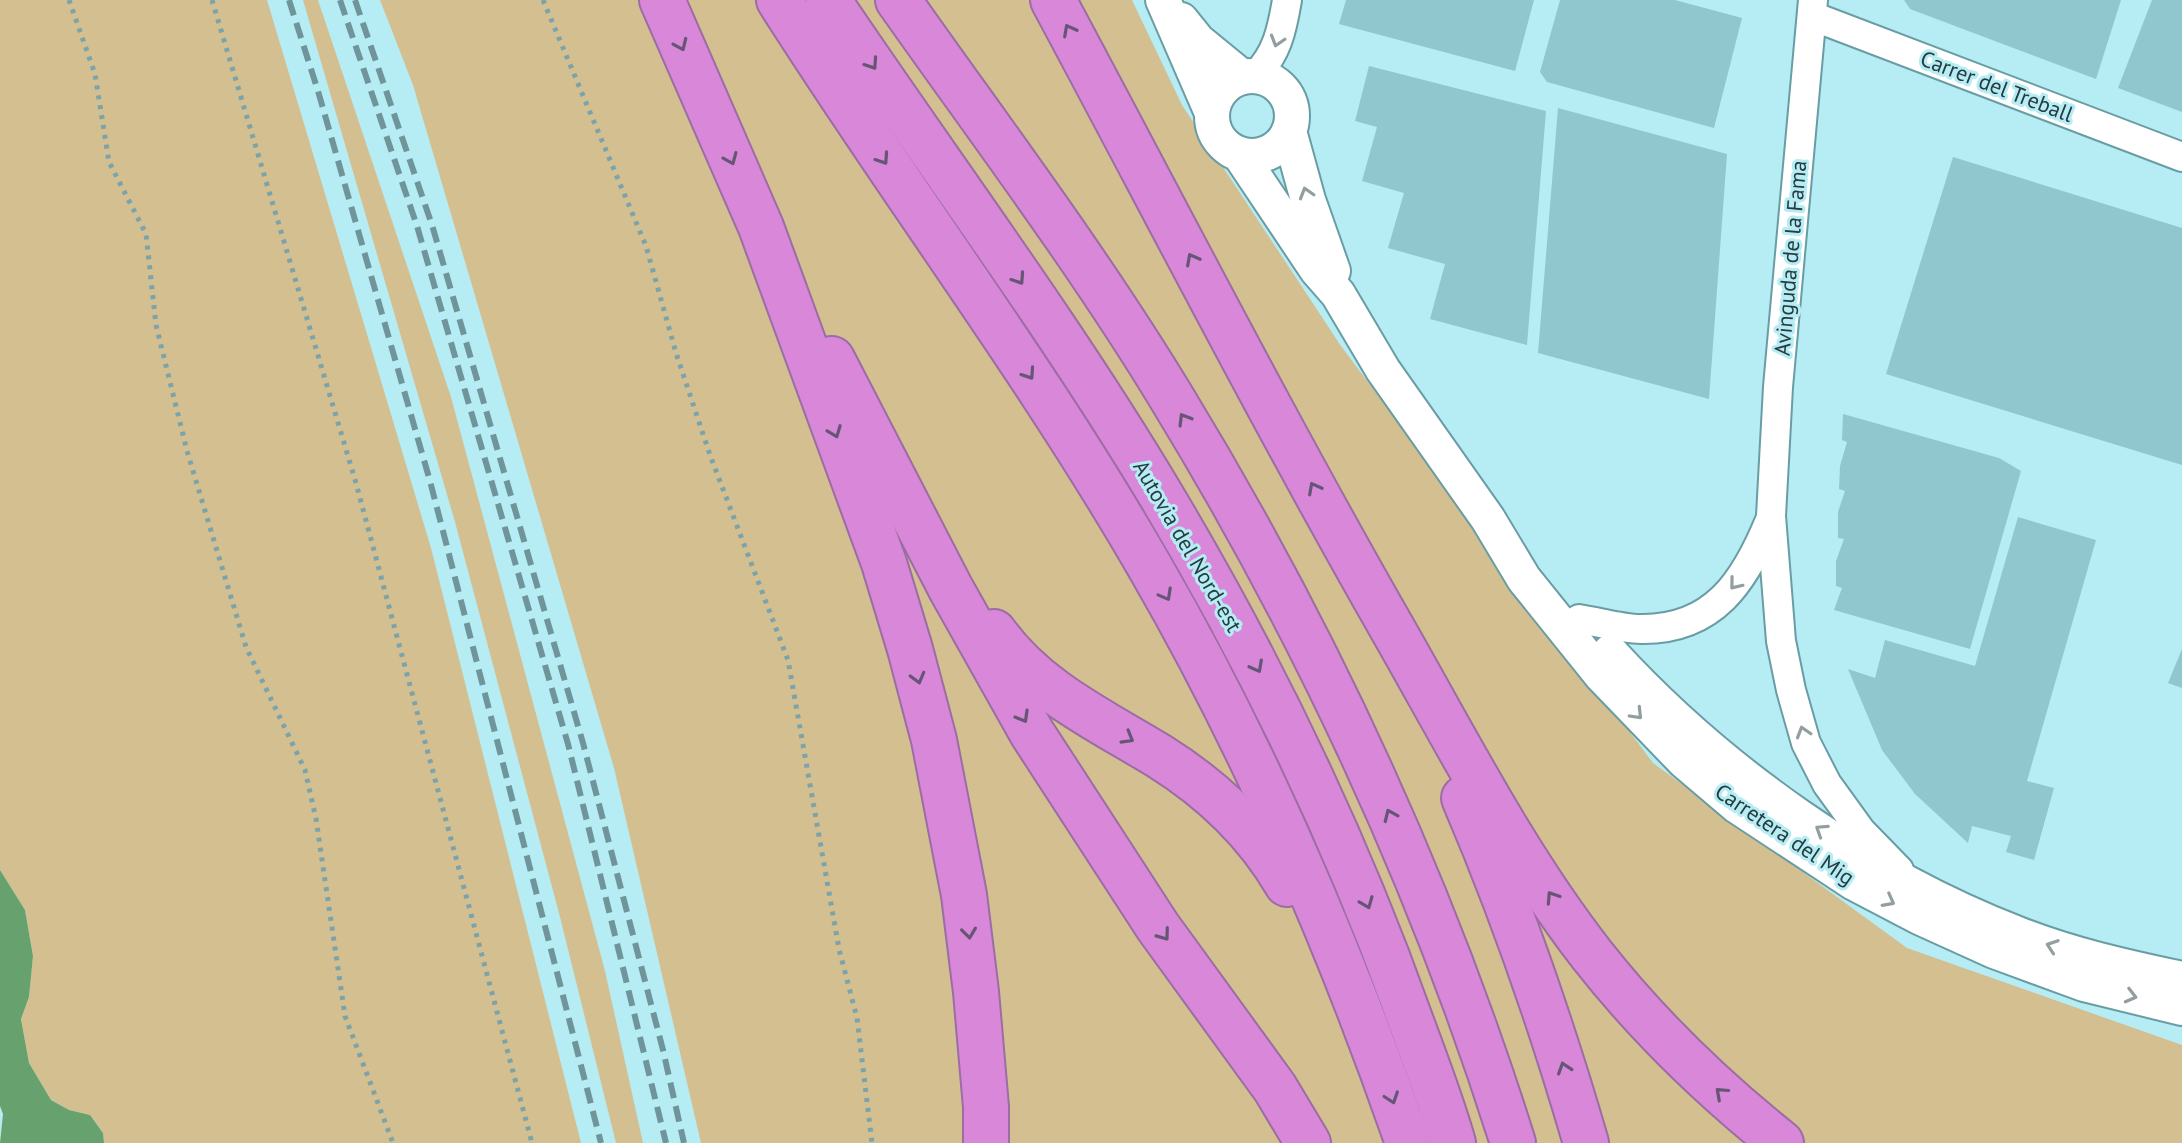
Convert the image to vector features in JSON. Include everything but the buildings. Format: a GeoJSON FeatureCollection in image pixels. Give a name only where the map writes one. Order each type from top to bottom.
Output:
{"type":"FeatureCollection","features":[{"type":"Feature","properties":{"kind":"highway"},"geometry":{"type":"LineString","coordinates":[[662,0],[761,227],[884,563],[934,740],[964,895],[976,992],[986,1143]]}},
{"type":"Feature","properties":{"kind":"highway"},"geometry":{"type":"LineString","coordinates":[[779,0],[851,113],[1039,388],[1150,566],[1258,772],[1338,953],[1408,1143]]}},
{"type":"Feature","properties":{"kind":"highway","name":"Autovia del Nord-est"},"geometry":{"type":"LineString","coordinates":[[828,0],[1069,351],[1160,494],[1220,596],[1282,714],[1359,884],[1453,1143]]}},
{"type":"Feature","properties":{"kind":"highway"},"geometry":{"type":"LineString","coordinates":[[898,0],[1092,273],[1224,486],[1317,659],[1365,757],[1457,976],[1513,1143]]}},
{"type":"Feature","properties":{"kind":"highway"},"geometry":{"type":"LineString","coordinates":[[933,0],[1007,154]]}},
{"type":"Feature","properties":{"kind":"highway"},"geometry":{"type":"LineString","coordinates":[[1053,0],[1351,557],[1485,790],[1568,922],[1620,989],[1679,1053],[1715,1088],[1781,1143]]}},
{"type":"Feature","properties":{"kind":"highway"},"geometry":{"type":"LineString","coordinates":[[761,227],[907,500],[951,589],[1032,733],[1150,915],[1275,1088],[1308,1143]]}},
{"type":"Feature","properties":{"kind":"highway"},"geometry":{"type":"LineString","coordinates":[[907,500],[998,638],[1019,661],[1075,707],[1192,778],[1228,806],[1258,839],[1311,925],[1376,1053]]}},
{"type":"Feature","properties":{"kind":"highway"},"geometry":{"type":"LineString","coordinates":[[1351,557],[1426,712],[1484,845],[1563,1066],[1586,1143]]}},
{"type":"Feature","properties":{"kind":"street"},"geometry":{"type":"LineString","coordinates":[[1166,0],[1198,41],[1248,77],[1267,79],[1286,95],[1291,106],[1289,131],[1278,147],[1250,157],[1228,149],[1219,139],[1213,127],[1212,113],[1166,0]]}},
{"type":"Feature","properties":{"kind":"street"},"geometry":{"type":"LineString","coordinates":[[1212,113],[1224,87],[1248,77],[1272,57],[1287,0]]}},
{"type":"Feature","properties":{"kind":"street","name":"Carrer del Treball"},"geometry":{"type":"LineString","coordinates":[[1812,8],[2182,157]]}},
{"type":"Feature","properties":{"kind":"street","name":"Avinguda de la Fama"},"geometry":{"type":"LineString","coordinates":[[1771,516],[1778,387],[1812,8]]}},
{"type":"Feature","properties":{"kind":"street","name":"Carretera del Mig"},"geometry":{"type":"LineString","coordinates":[[1289,131],[1308,200],[1332,263],[1338,294]]}},
{"type":"Feature","properties":{"kind":"street","name":"Carretera del Mig"},"geometry":{"type":"LineString","coordinates":[[1240,155],[1317,270],[1338,294],[1383,370],[1488,519],[1524,579],[1602,676],[1684,761],[1737,806],[1854,883],[1919,917],[1994,951],[2084,984],[2182,1008]]}},
{"type":"Feature","properties":{"kind":"street"},"geometry":{"type":"LineString","coordinates":[[1579,619],[1637,629],[1662,629],[1688,622],[1714,607],[1738,584],[1757,553],[1771,516]]}},
{"type":"Feature","properties":{"kind":"street"},"geometry":{"type":"LineString","coordinates":[[1771,516],[1781,641],[1806,743],[1827,784],[1861,831],[1913,885]]}},
{"type":"Feature","properties":{"kind":"street","name":"Carretera del Mig"},"geometry":{"type":"LineString","coordinates":[[1488,519],[1529,558],[1579,619],[1639,681],[1727,762],[1794,813],[1913,885],[2017,934],[2079,955],[2182,979]]}},
{"type":"Feature","properties":{"kind":"path"},"geometry":{"type":"LineString","coordinates":[[69,0],[95,74],[109,162],[146,234],[156,325],[187,451],[241,632],[305,770],[316,819],[345,1016],[393,1143]]}},
{"type":"Feature","properties":{"kind":"path"},"geometry":{"type":"LineString","coordinates":[[212,0],[356,483],[532,1143]]}},
{"type":"Feature","properties":{"kind":"path"},"geometry":{"type":"LineString","coordinates":[[543,0],[646,246],[676,353],[710,455],[788,660],[839,949],[857,1018],[872,1143]]}},
{"type":"Feature","properties":{"kind":"shaded area"},"geometry":{"type":"Polygon","coordinates":[[[0,0],[267,0],[431,548],[581,1143],[104,1143],[103,1133],[90,1115],[69,1110],[51,1100],[29,1063],[21,1019],[29,997],[33,956],[25,910],[0,870],[0,0]]]}},
{"type":"Feature","properties":{"kind":"shaded area"},"geometry":{"type":"Polygon","coordinates":[[[303,0],[318,0],[451,397],[605,971],[643,1143],[616,1143],[560,917],[455,522],[303,0]]]}},
{"type":"Feature","properties":{"kind":"shaded area"},"geometry":{"type":"Polygon","coordinates":[[[380,0],[1132,0],[1182,105],[1341,346],[1653,763],[1907,948],[2182,1045],[2182,1143],[701,1143],[614,768],[413,85],[380,0]]]}},
{"type":"Feature","properties":{"kind":"shaded area"},"geometry":{"type":"Polygon","coordinates":[[[0,870],[25,910],[33,956],[29,997],[21,1019],[29,1063],[51,1100],[69,1110],[90,1115],[103,1133],[104,1143],[0,1143],[3,1114],[0,1106],[0,870]]]}},
{"type":"Feature","properties":{"kind":"railway"},"geometry":{"type":"LineString","coordinates":[[289,0],[430,481],[601,1143]]}},
{"type":"Feature","properties":{"kind":"railway"},"geometry":{"type":"LineString","coordinates":[[340,0],[417,226],[568,744],[666,1143]]}},
{"type":"Feature","properties":{"kind":"railway"},"geometry":{"type":"LineString","coordinates":[[355,0],[432,225],[583,743],[663,1050],[684,1143]]}}]}
